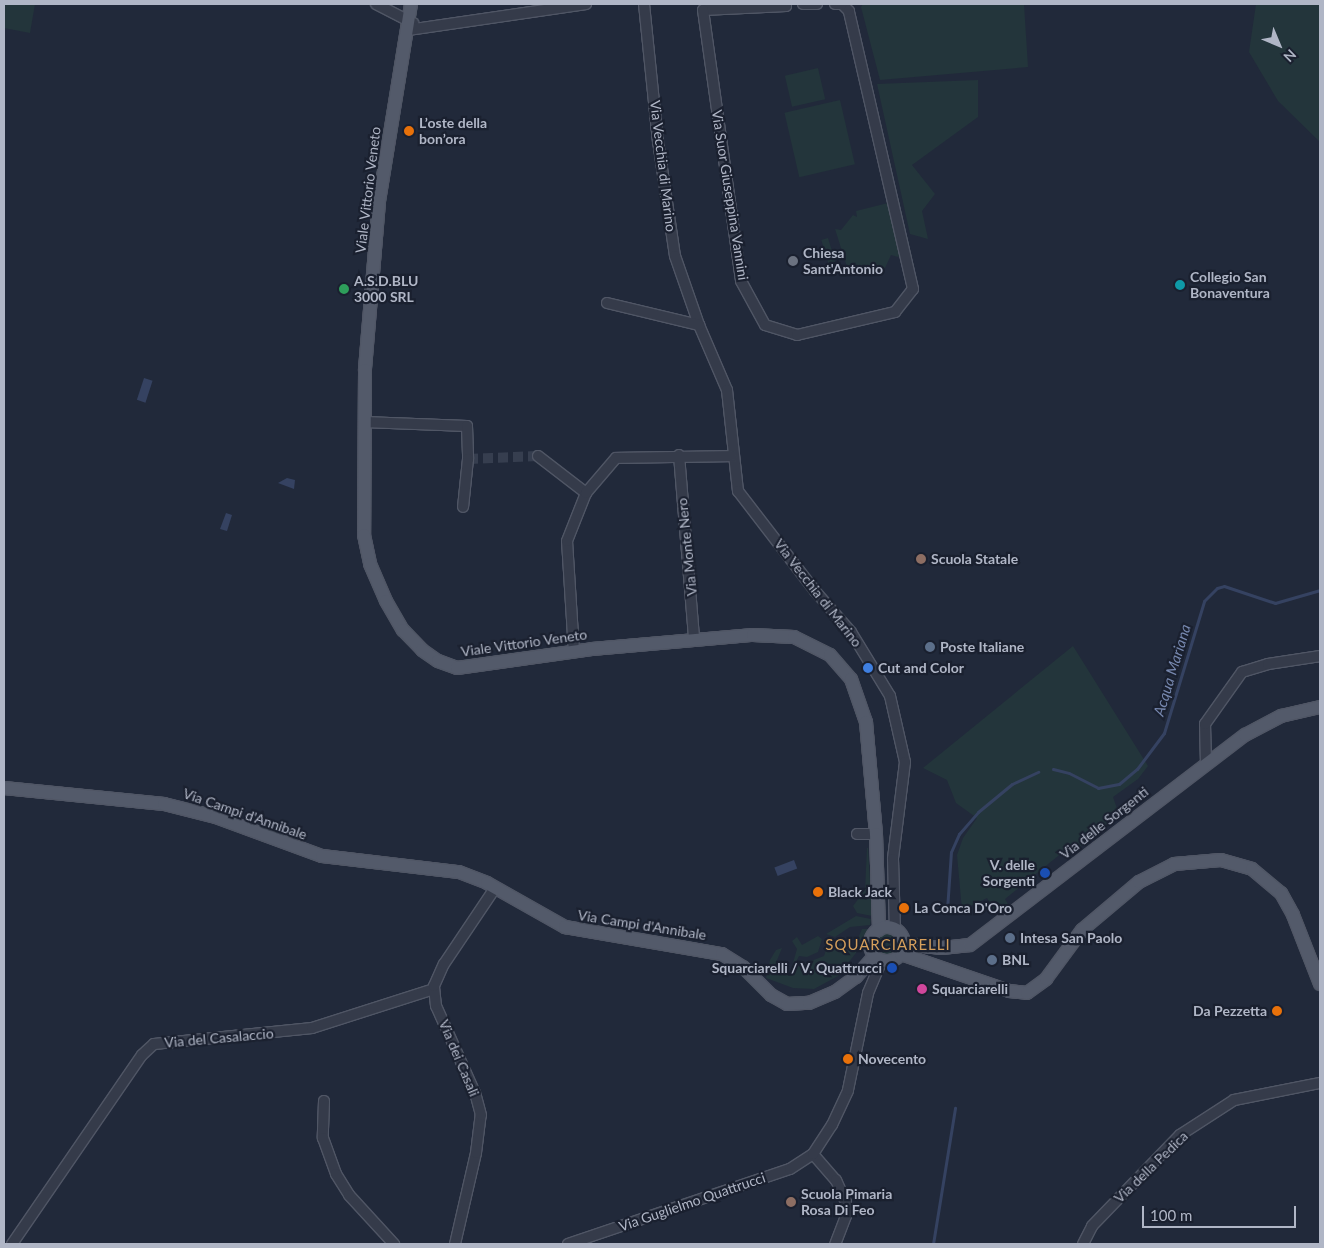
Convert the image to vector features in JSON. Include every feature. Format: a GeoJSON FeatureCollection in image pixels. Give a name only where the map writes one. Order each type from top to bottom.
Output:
{"type":"FeatureCollection","features":[{"type":"Feature","properties":{"kind":"main road","name":"Viale Vittorio Veneto"},"geometry":{"type":"LineString","coordinates":[[411,4],[379,202],[365,370],[363,515],[366,547],[377,584],[403,630],[433,658],[457,668],[574,652],[694,639],[753,635],[794,637],[819,648],[843,668],[856,691],[866,722],[876,834],[879,930]]}},
{"type":"Feature","properties":{"kind":"main road","name":"Via delle Sorgenti"},"geometry":{"type":"LineString","coordinates":[[902,949],[970,945],[1206,764],[1269,721],[1320,707]]}},
{"type":"Feature","properties":{"kind":"main road","name":"Via Campi d'Annibale"},"geometry":{"type":"LineString","coordinates":[[4,788],[110,796],[170,805],[216,817],[322,856],[445,869],[496,888],[566,927],[722,954],[746,970],[771,995],[787,1004],[809,1003],[836,992],[878,958]]}},
{"type":"Feature","properties":{"kind":"main road"},"geometry":{"type":"LineString","coordinates":[[902,949],[893,960],[878,958],[871,942],[879,930],[895,929],[902,949],[1009,991],[1027,993],[1046,979],[1086,926],[1132,888],[1162,868],[1185,861],[1221,860],[1241,864],[1263,875],[1282,893],[1291,909],[1320,984]]}},
{"type":"Feature","properties":{"kind":"street"},"geometry":{"type":"LineString","coordinates":[[376,4],[408,26],[432,26],[586,4]]}},
{"type":"Feature","properties":{"kind":"street","name":"Via Vecchia di Marino"},"geometry":{"type":"LineString","coordinates":[[644,4],[658,141],[675,256],[699,325],[729,397],[732,456],[738,491],[815,591],[852,632],[890,696],[905,762],[893,859],[895,929]]}},
{"type":"Feature","properties":{"kind":"street","name":"Via Suor Giuseppina Vannini"},"geometry":{"type":"LineString","coordinates":[[786,4],[786,6],[703,10],[741,281],[765,325],[797,335],[895,312],[907,302],[913,289],[849,11],[842,4],[835,4]]}},
{"type":"Feature","properties":{"kind":"street"},"geometry":{"type":"LineString","coordinates":[[802,4],[817,4]]}},
{"type":"Feature","properties":{"kind":"street"},"geometry":{"type":"LineString","coordinates":[[607,303],[699,325]]}},
{"type":"Feature","properties":{"kind":"street"},"geometry":{"type":"LineString","coordinates":[[364,422],[467,426],[468,459],[463,507]]}},
{"type":"Feature","properties":{"kind":"street"},"geometry":{"type":"LineString","coordinates":[[574,652],[567,541],[586,493],[616,458],[679,455],[732,456]]}},
{"type":"Feature","properties":{"kind":"street","name":"Via Monte Nero"},"geometry":{"type":"LineString","coordinates":[[679,455],[694,639]]}},
{"type":"Feature","properties":{"kind":"street"},"geometry":{"type":"LineString","coordinates":[[538,456],[586,493]]}},
{"type":"Feature","properties":{"kind":"street"},"geometry":{"type":"LineString","coordinates":[[1206,764],[1204,724],[1242,672],[1268,664],[1320,656]]}},
{"type":"Feature","properties":{"kind":"street"},"geometry":{"type":"LineString","coordinates":[[857,834],[876,834]]}},
{"type":"Feature","properties":{"kind":"street"},"geometry":{"type":"LineString","coordinates":[[434,989],[444,964],[496,888]]}},
{"type":"Feature","properties":{"kind":"street","name":"Via Guglielmo Quattrucci"},"geometry":{"type":"LineString","coordinates":[[568,1244],[790,1169],[813,1154],[832,1126],[848,1090],[868,993],[878,958]]}},
{"type":"Feature","properties":{"kind":"street","name":"Via del Casalaccio"},"geometry":{"type":"LineString","coordinates":[[12,1244],[142,1055],[154,1044],[167,1040],[312,1028],[434,989]]}},
{"type":"Feature","properties":{"kind":"street","name":"Via dei Casali"},"geometry":{"type":"LineString","coordinates":[[434,989],[436,1006],[475,1093],[481,1115],[476,1153],[455,1244]]}},
{"type":"Feature","properties":{"kind":"street","name":"Via della Pedica"},"geometry":{"type":"LineString","coordinates":[[1083,1244],[1092,1226],[1180,1136],[1234,1100],[1320,1083]]}},
{"type":"Feature","properties":{"kind":"street"},"geometry":{"type":"LineString","coordinates":[[324,1102],[323,1138],[340,1182],[394,1244]]}},
{"type":"Feature","properties":{"kind":"street"},"geometry":{"type":"LineString","coordinates":[[813,1154],[839,1184],[846,1202],[846,1216],[835,1244]]}},
{"type":"Feature","properties":{"kind":"shaded area"},"geometry":{"type":"Polygon","coordinates":[[[4,4],[35,4],[30,33],[4,28],[4,4]]]}},
{"type":"Feature","properties":{"kind":"shaded area"},"geometry":{"type":"Polygon","coordinates":[[[863,4],[1024,4],[1028,67],[880,80],[861,7],[863,4]]]}},
{"type":"Feature","properties":{"kind":"shaded area"},"geometry":{"type":"Polygon","coordinates":[[[1256,4],[1320,4],[1320,142],[1278,101],[1249,52],[1256,4]]]}},
{"type":"Feature","properties":{"kind":"shaded area"},"geometry":{"type":"Polygon","coordinates":[[[818,68],[825,99],[792,107],[785,76],[818,68]]]}},
{"type":"Feature","properties":{"kind":"shaded area"},"geometry":{"type":"Polygon","coordinates":[[[978,80],[978,117],[912,165],[935,194],[922,211],[928,239],[910,234],[877,84],[978,80]]]}},
{"type":"Feature","properties":{"kind":"shaded area"},"geometry":{"type":"Polygon","coordinates":[[[840,100],[855,164],[799,177],[784,113],[840,100]]]}},
{"type":"Feature","properties":{"kind":"shaded area"},"geometry":{"type":"Polygon","coordinates":[[[892,202],[905,254],[898,257],[891,255],[885,268],[873,266],[849,273],[835,229],[841,230],[853,215],[857,217],[856,211],[892,202]]]}},
{"type":"Feature","properties":{"kind":"shaded area"},"geometry":{"type":"Polygon","coordinates":[[[828,238],[837,267],[830,269],[821,240],[828,238]]]}},
{"type":"Feature","properties":{"kind":"shaded area"},"geometry":{"type":"Polygon","coordinates":[[[1073,646],[1148,766],[1138,779],[1113,797],[1120,817],[1067,857],[1063,852],[1005,899],[1008,904],[1001,910],[994,910],[987,898],[962,910],[957,855],[963,838],[977,818],[956,803],[947,780],[923,768],[1073,646]]]}},
{"type":"Feature","properties":{"kind":"shaded area"},"geometry":{"type":"Polygon","coordinates":[[[867,848],[872,916],[857,913],[853,906],[865,890],[867,848]]]}},
{"type":"Feature","properties":{"kind":"shaded area"},"geometry":{"type":"Polygon","coordinates":[[[856,916],[871,919],[870,925],[850,927],[835,937],[826,934],[856,916]]]}},
{"type":"Feature","properties":{"kind":"shaded area"},"geometry":{"type":"Polygon","coordinates":[[[862,929],[868,929],[862,945],[856,943],[862,929]]]}},
{"type":"Feature","properties":{"kind":"shaded area"},"geometry":{"type":"Polygon","coordinates":[[[888,933],[898,940],[899,944],[892,954],[888,955],[878,948],[877,944],[884,934],[888,933]]]}},
{"type":"Feature","properties":{"kind":"shaded area"},"geometry":{"type":"Polygon","coordinates":[[[818,936],[822,939],[818,952],[807,957],[799,956],[796,962],[798,966],[824,956],[829,941],[859,949],[838,976],[814,989],[793,988],[766,978],[770,960],[776,950],[782,948],[773,970],[790,973],[797,949],[792,941],[797,937],[802,945],[818,936]]]}},
{"type":"Feature","properties":{"kind":"water"},"geometry":{"type":"Polygon","coordinates":[[[144,378],[153,381],[145,403],[137,400],[144,378]]]}},
{"type":"Feature","properties":{"kind":"water"},"geometry":{"type":"Polygon","coordinates":[[[287,478],[295,480],[294,489],[278,483],[287,478]]]}},
{"type":"Feature","properties":{"kind":"water"},"geometry":{"type":"Polygon","coordinates":[[[226,513],[232,515],[227,531],[220,529],[226,513]]]}},
{"type":"Feature","properties":{"kind":"water"},"geometry":{"type":"Polygon","coordinates":[[[794,860],[797,868],[778,876],[774,868],[794,860]]]}},
{"type":"Feature","properties":{"kind":"waterway","name":"Acqua Mariana"},"geometry":{"type":"LineString","coordinates":[[1053,769],[1069,773],[1098,788],[1119,784],[1137,769],[1164,733],[1204,601],[1217,588],[1224,586],[1275,603],[1320,590]]}},
{"type":"Feature","properties":{"kind":"waterway"},"geometry":{"type":"LineString","coordinates":[[947,910],[951,852],[959,834],[978,812],[1012,784],[1038,772]]}},
{"type":"Feature","properties":{"kind":"waterway"},"geometry":{"type":"LineString","coordinates":[[933,1244],[955,1108]]}},
{"type":"Feature","properties":{"kind":"tunnel"},"geometry":{"type":"LineString","coordinates":[[468,459],[538,456]]}},
{"type":"Feature","properties":{"kind":"place","name":"L’oste della bon’ora"},"geometry":{"type":"Point","coordinates":[409,131]}},
{"type":"Feature","properties":{"kind":"place","name":"Chiesa Sant'Antonio"},"geometry":{"type":"Point","coordinates":[793,261]}},
{"type":"Feature","properties":{"kind":"place","name":"Collegio San Bonaventura"},"geometry":{"type":"Point","coordinates":[1180,285]}},
{"type":"Feature","properties":{"kind":"place","name":"A.S.D.BLU 3000 SRL"},"geometry":{"type":"Point","coordinates":[344,289]}},
{"type":"Feature","properties":{"kind":"place","name":"Scuola Statale"},"geometry":{"type":"Point","coordinates":[921,559]}},
{"type":"Feature","properties":{"kind":"place","name":"Poste Italiane"},"geometry":{"type":"Point","coordinates":[930,647]}},
{"type":"Feature","properties":{"kind":"place","name":"Cut and Color"},"geometry":{"type":"Point","coordinates":[868,668]}},
{"type":"Feature","properties":{"kind":"place","name":"V. delle Sorgenti"},"geometry":{"type":"Point","coordinates":[1045,873]}},
{"type":"Feature","properties":{"kind":"place","name":"Black Jack"},"geometry":{"type":"Point","coordinates":[818,892]}},
{"type":"Feature","properties":{"kind":"place","name":"La Conca D'Oro"},"geometry":{"type":"Point","coordinates":[904,908]}},
{"type":"Feature","properties":{"kind":"place","name":"Intesa San Paolo"},"geometry":{"type":"Point","coordinates":[1010,938]}},
{"type":"Feature","properties":{"kind":"place","name":"BNL"},"geometry":{"type":"Point","coordinates":[992,960]}},
{"type":"Feature","properties":{"kind":"place","name":"Squarciarelli / V. Quattrucci"},"geometry":{"type":"Point","coordinates":[892,968]}},
{"type":"Feature","properties":{"kind":"place","name":"Squarciarelli"},"geometry":{"type":"Point","coordinates":[922,989]}},
{"type":"Feature","properties":{"kind":"place","name":"Da Pezzetta"},"geometry":{"type":"Point","coordinates":[1277,1011]}},
{"type":"Feature","properties":{"kind":"place","name":"Novecento"},"geometry":{"type":"Point","coordinates":[848,1059]}},
{"type":"Feature","properties":{"kind":"place","name":"Scuola Pimaria Rosa Di Feo"},"geometry":{"type":"Point","coordinates":[791,1202]}},
{"type":"Feature","properties":{"kind":"district","name":"SQUARCIARELLI"},"geometry":{"type":"Point","coordinates":[888,945]}}]}
